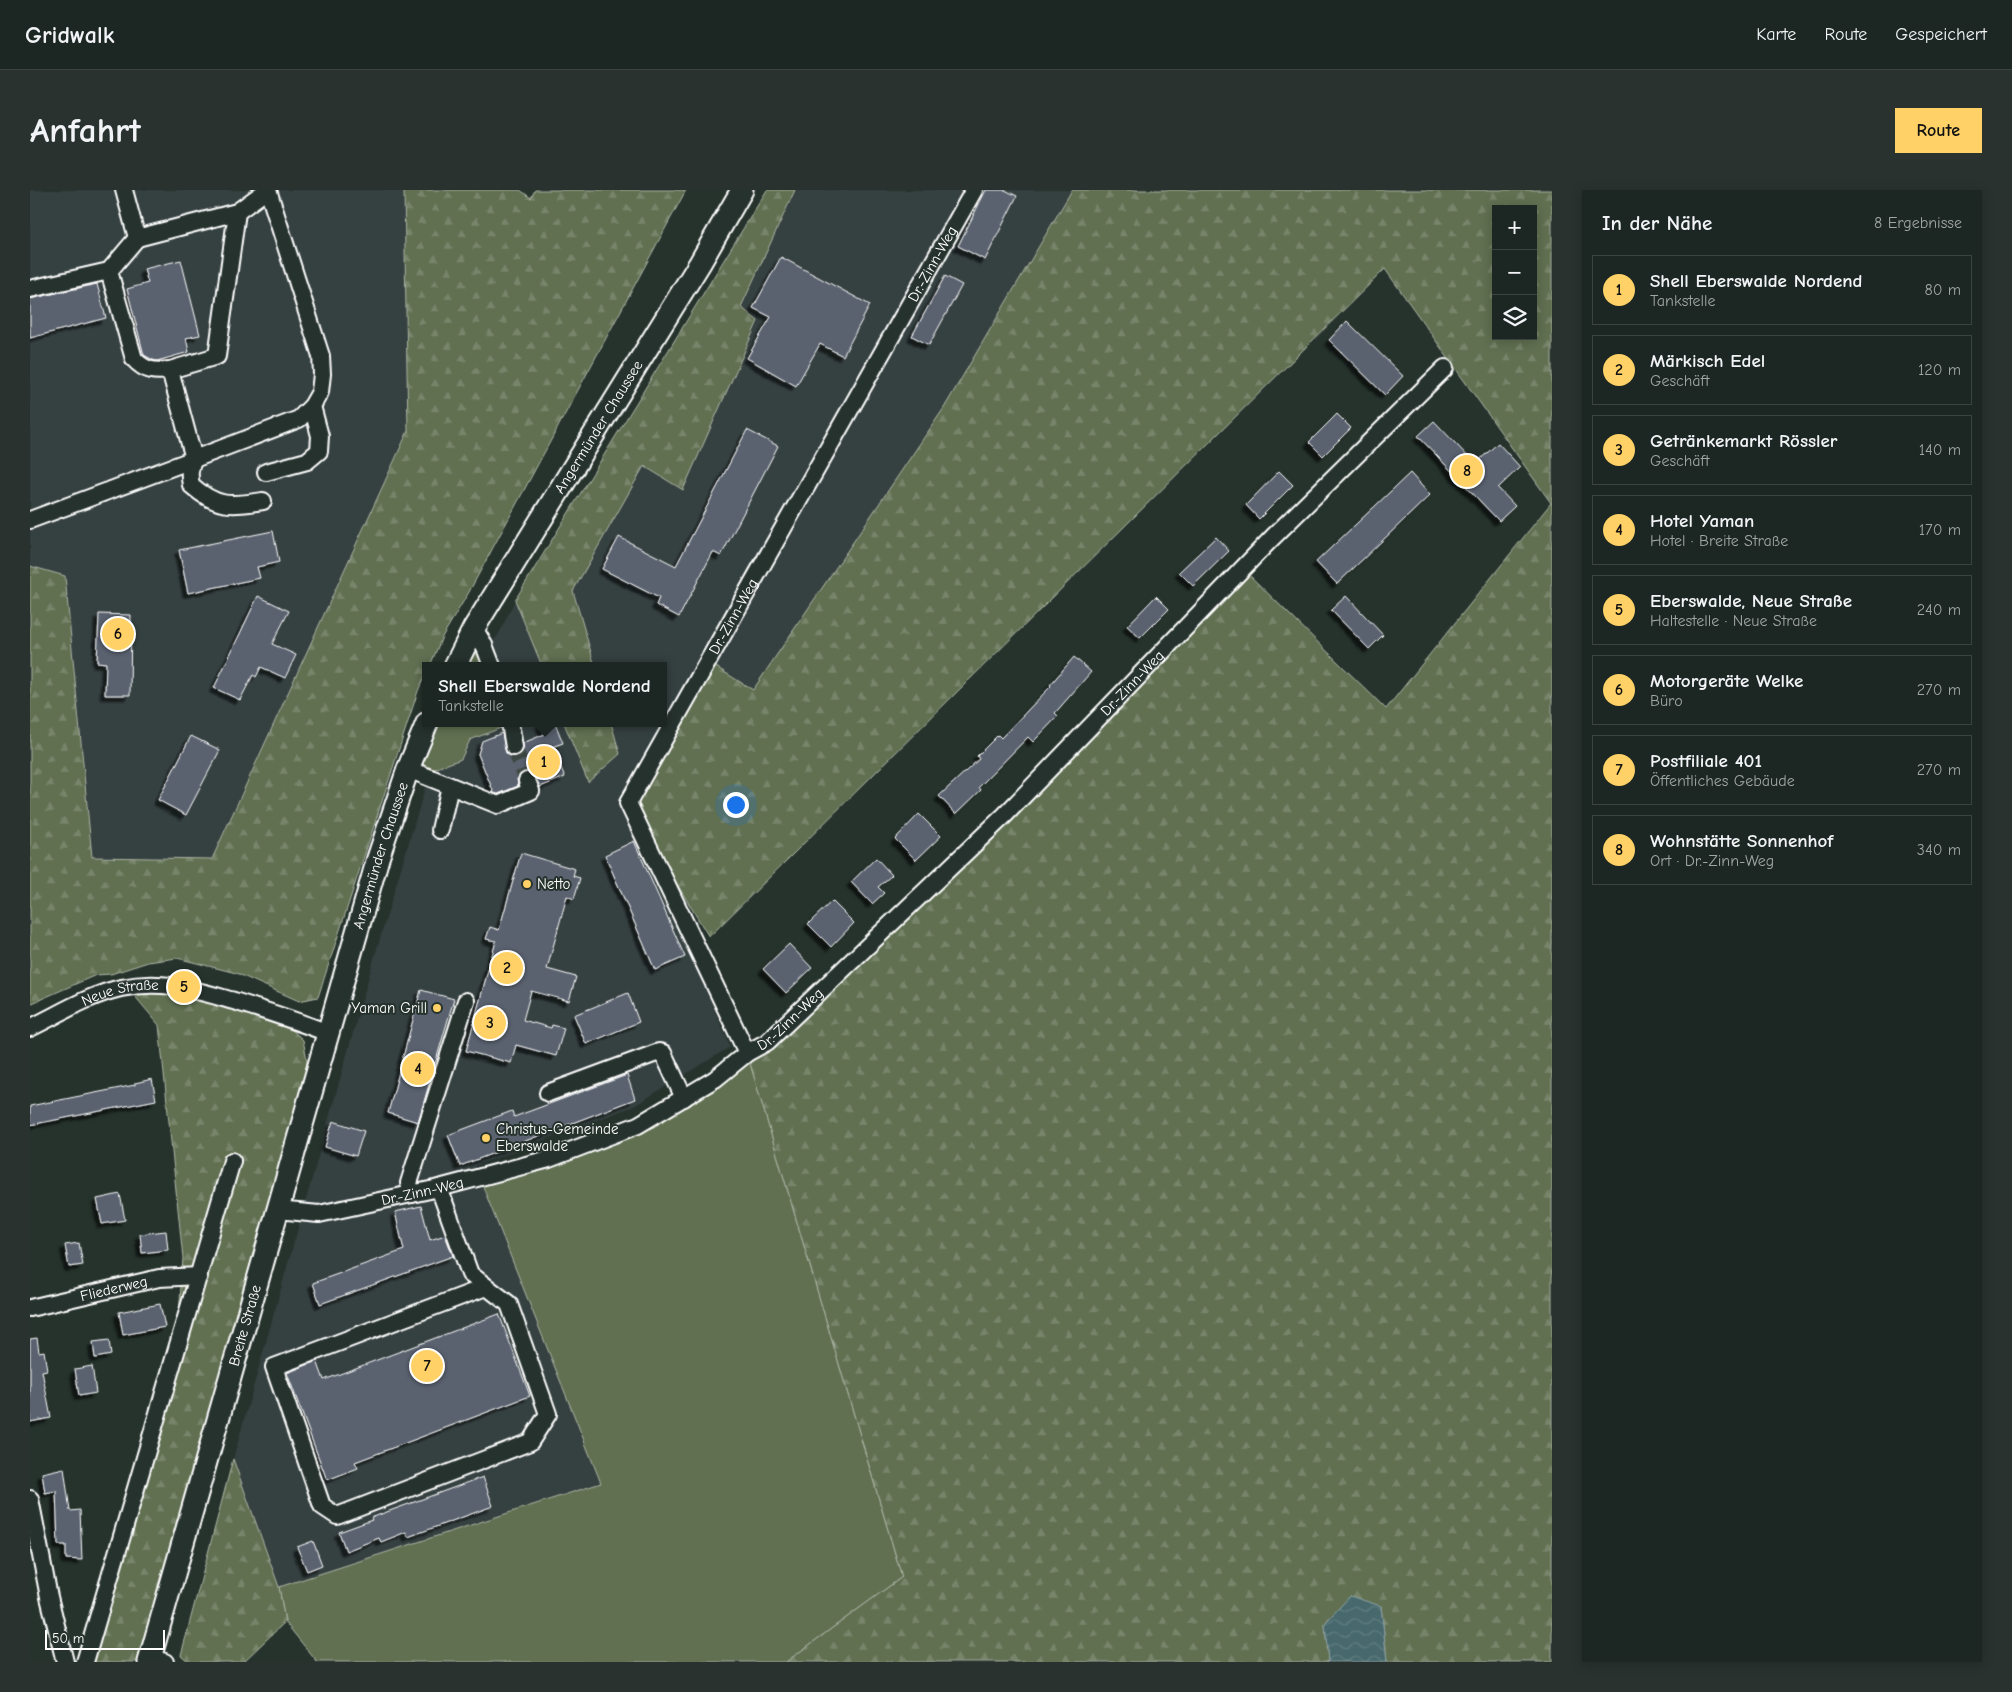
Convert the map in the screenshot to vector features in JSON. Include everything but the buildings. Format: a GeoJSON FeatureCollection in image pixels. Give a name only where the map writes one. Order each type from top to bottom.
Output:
{"type":"FeatureCollection","features":[{"type":"Feature","properties":{"kind":"main road","name":"Angermünder Chaussee"},"geometry":{"type":"LineString","coordinates":[[457,662],[474,628],[700,263],[742,190]]}},
{"type":"Feature","properties":{"kind":"main road","name":"Angermünder Chaussee"},"geometry":{"type":"LineString","coordinates":[[341,990],[378,858],[408,769],[425,727]]}},
{"type":"Feature","properties":{"kind":"main road","name":"Breite Straße"},"geometry":{"type":"LineString","coordinates":[[155,1661],[278,1210],[341,990]]}},
{"type":"Feature","properties":{"kind":"street"},"geometry":{"type":"LineString","coordinates":[[124,190],[136,238]]}},
{"type":"Feature","properties":{"kind":"street"},"geometry":{"type":"LineString","coordinates":[[30,289],[109,271],[136,238],[237,212],[267,190],[321,356],[322,374],[320,392],[312,406],[299,419],[30,520]]}},
{"type":"Feature","properties":{"kind":"street","name":"Dr.-Zinn-Weg"},"geometry":{"type":"LineString","coordinates":[[747,1052],[628,803],[974,190]]}},
{"type":"Feature","properties":{"kind":"street"},"geometry":{"type":"LineString","coordinates":[[109,271],[134,359],[140,366],[159,372],[218,356],[237,212]]}},
{"type":"Feature","properties":{"kind":"street","name":"Dr.-Zinn-Weg"},"geometry":{"type":"LineString","coordinates":[[278,1210],[319,1214],[439,1188],[558,1155],[638,1125],[715,1079],[747,1052],[767,1042],[1005,815],[1273,537],[1446,368]]}},
{"type":"Feature","properties":{"kind":"street"},"geometry":{"type":"LineString","coordinates":[[170,370],[194,459],[189,475],[191,485],[216,502],[234,506],[263,501]]}},
{"type":"Feature","properties":{"kind":"street"},"geometry":{"type":"LineString","coordinates":[[266,472],[307,462],[319,451],[320,436],[312,406]]}},
{"type":"Feature","properties":{"kind":"street"},"geometry":{"type":"LineString","coordinates":[[474,628],[484,645],[490,662]]}},
{"type":"Feature","properties":{"kind":"street"},"geometry":{"type":"LineString","coordinates":[[511,727],[514,747]]}},
{"type":"Feature","properties":{"kind":"street"},"geometry":{"type":"LineString","coordinates":[[408,769],[498,805],[531,791],[528,781]]}},
{"type":"Feature","properties":{"kind":"street"},"geometry":{"type":"LineString","coordinates":[[440,830],[450,786]]}},
{"type":"Feature","properties":{"kind":"street","name":"Neue Straße"},"geometry":{"type":"LineString","coordinates":[[30,1028],[100,994],[122,988],[159,984],[184,987],[202,992],[273,1013],[328,1033]]}},
{"type":"Feature","properties":{"kind":"street"},"geometry":{"type":"LineString","coordinates":[[412,1194],[409,1183],[466,1001]]}},
{"type":"Feature","properties":{"kind":"street"},"geometry":{"type":"LineString","coordinates":[[548,1093],[659,1052],[663,1053],[684,1098]]}},
{"type":"Feature","properties":{"kind":"street"},"geometry":{"type":"LineString","coordinates":[[85,1662],[232,1161]]}},
{"type":"Feature","properties":{"kind":"street"},"geometry":{"type":"LineString","coordinates":[[439,1188],[470,1274],[509,1304],[548,1414],[530,1442],[337,1516],[322,1506],[274,1367],[486,1287]]}},
{"type":"Feature","properties":{"kind":"street","name":"Fliederweg"},"geometry":{"type":"LineString","coordinates":[[30,1308],[159,1278],[199,1276]]}},
{"type":"Feature","properties":{"kind":"street"},"geometry":{"type":"LineString","coordinates":[[30,1499],[33,1530],[65,1662]]}},
{"type":"Feature","properties":{"kind":"shaded area"},"geometry":{"type":"Polygon","coordinates":[[[30,190],[404,190],[408,431],[212,859],[92,857],[65,576],[30,566],[30,190]]]}},
{"type":"Feature","properties":{"kind":"shaded area"},"geometry":{"type":"Polygon","coordinates":[[[795,190],[1072,190],[944,408],[753,691],[708,662],[628,803],[730,1047],[634,1106],[475,1166],[601,1483],[279,1587],[233,1459],[373,962],[435,755],[447,727],[566,727],[588,781],[620,754],[612,727],[667,727],[667,662],[594,662],[573,591],[644,465],[683,490],[741,307],[795,190]]]}},
{"type":"Feature","properties":{"kind":"shaded area"},"geometry":{"type":"Polygon","coordinates":[[[515,600],[540,662],[476,662],[499,634],[515,600]]]}},
{"type":"Feature","properties":{"kind":"green space"},"geometry":{"type":"Polygon","coordinates":[[[404,190],[520,190],[531,198],[535,190],[686,190],[469,592],[442,637],[432,662],[422,662],[422,682],[318,997],[299,1001],[236,973],[177,958],[148,962],[111,974],[96,975],[30,1004],[30,566],[65,576],[92,857],[212,859],[408,431],[404,190]]]}},
{"type":"Feature","properties":{"kind":"green space"},"geometry":{"type":"Polygon","coordinates":[[[767,190],[795,190],[741,307],[758,321],[683,490],[644,466],[573,591],[594,662],[540,662],[515,600],[767,190]]]}},
{"type":"Feature","properties":{"kind":"green space"},"geometry":{"type":"Polygon","coordinates":[[[1072,190],[1552,190],[1552,1662],[1387,1662],[1381,1606],[1325,1623],[1328,1662],[786,1662],[902,1577],[747,1053],[767,1042],[1243,569],[1386,709],[1551,503],[1385,269],[709,937],[628,803],[708,662],[753,690],[944,408],[1072,190]]]}},
{"type":"Feature","properties":{"kind":"green space"},"geometry":{"type":"Polygon","coordinates":[[[481,650],[486,662],[468,662],[473,651],[481,650]]]}},
{"type":"Feature","properties":{"kind":"green space"},"geometry":{"type":"Polygon","coordinates":[[[437,727],[503,727],[470,740],[461,759],[426,772],[420,763],[437,727]]]}},
{"type":"Feature","properties":{"kind":"green space"},"geometry":{"type":"Polygon","coordinates":[[[566,727],[612,727],[620,754],[588,782],[566,727]]]}},
{"type":"Feature","properties":{"kind":"green space"},"geometry":{"type":"Polygon","coordinates":[[[158,992],[222,1003],[288,1026],[303,1040],[307,1060],[304,1086],[143,1662],[79,1662],[179,1315],[183,1258],[159,1025],[133,994],[158,992]]]}},
{"type":"Feature","properties":{"kind":"green space"},"geometry":{"type":"Polygon","coordinates":[[[747,1053],[902,1577],[786,1662],[317,1662],[285,1622],[279,1587],[601,1483],[479,1177],[638,1125],[747,1053]]]}},
{"type":"Feature","properties":{"kind":"green space"},"geometry":{"type":"Polygon","coordinates":[[[233,1459],[279,1587],[285,1622],[243,1662],[189,1662],[181,1655],[233,1459]]]}},
{"type":"Feature","properties":{"kind":"water"},"geometry":{"type":"Polygon","coordinates":[[[1350,1596],[1381,1606],[1387,1662],[1328,1662],[1325,1623],[1350,1596]]]}},
{"type":"Feature","properties":{"kind":"tunnel"},"geometry":{"type":"LineString","coordinates":[[514,747],[527,781]]}},
{"type":"Feature","properties":{"kind":"place","name":"Wohnstätte Sonnenhof"},"geometry":{"type":"Point","coordinates":[1467,471]}},
{"type":"Feature","properties":{"kind":"place","name":"Motorgeräte Welke"},"geometry":{"type":"Point","coordinates":[118,634]}},
{"type":"Feature","properties":{"kind":"place","name":"Shell Eberswalde Nordend"},"geometry":{"type":"Point","coordinates":[544,762]}},
{"type":"Feature","properties":{"kind":"place","name":"Netto"},"geometry":{"type":"Point","coordinates":[527,884]}},
{"type":"Feature","properties":{"kind":"place","name":"Märkisch Edel"},"geometry":{"type":"Point","coordinates":[507,968]}},
{"type":"Feature","properties":{"kind":"place","name":"Eberswalde, Neue Straße"},"geometry":{"type":"Point","coordinates":[184,987]}},
{"type":"Feature","properties":{"kind":"place","name":"Yaman Grill"},"geometry":{"type":"Point","coordinates":[437,1008]}},
{"type":"Feature","properties":{"kind":"place","name":"Getränkemarkt Rössler"},"geometry":{"type":"Point","coordinates":[490,1023]}},
{"type":"Feature","properties":{"kind":"place","name":"Hotel Yaman"},"geometry":{"type":"Point","coordinates":[418,1069]}},
{"type":"Feature","properties":{"kind":"place","name":"Christus-Gemeinde Eberswalde"},"geometry":{"type":"Point","coordinates":[486,1138]}},
{"type":"Feature","properties":{"kind":"place","name":"Postfiliale 401"},"geometry":{"type":"Point","coordinates":[427,1366]}}]}
